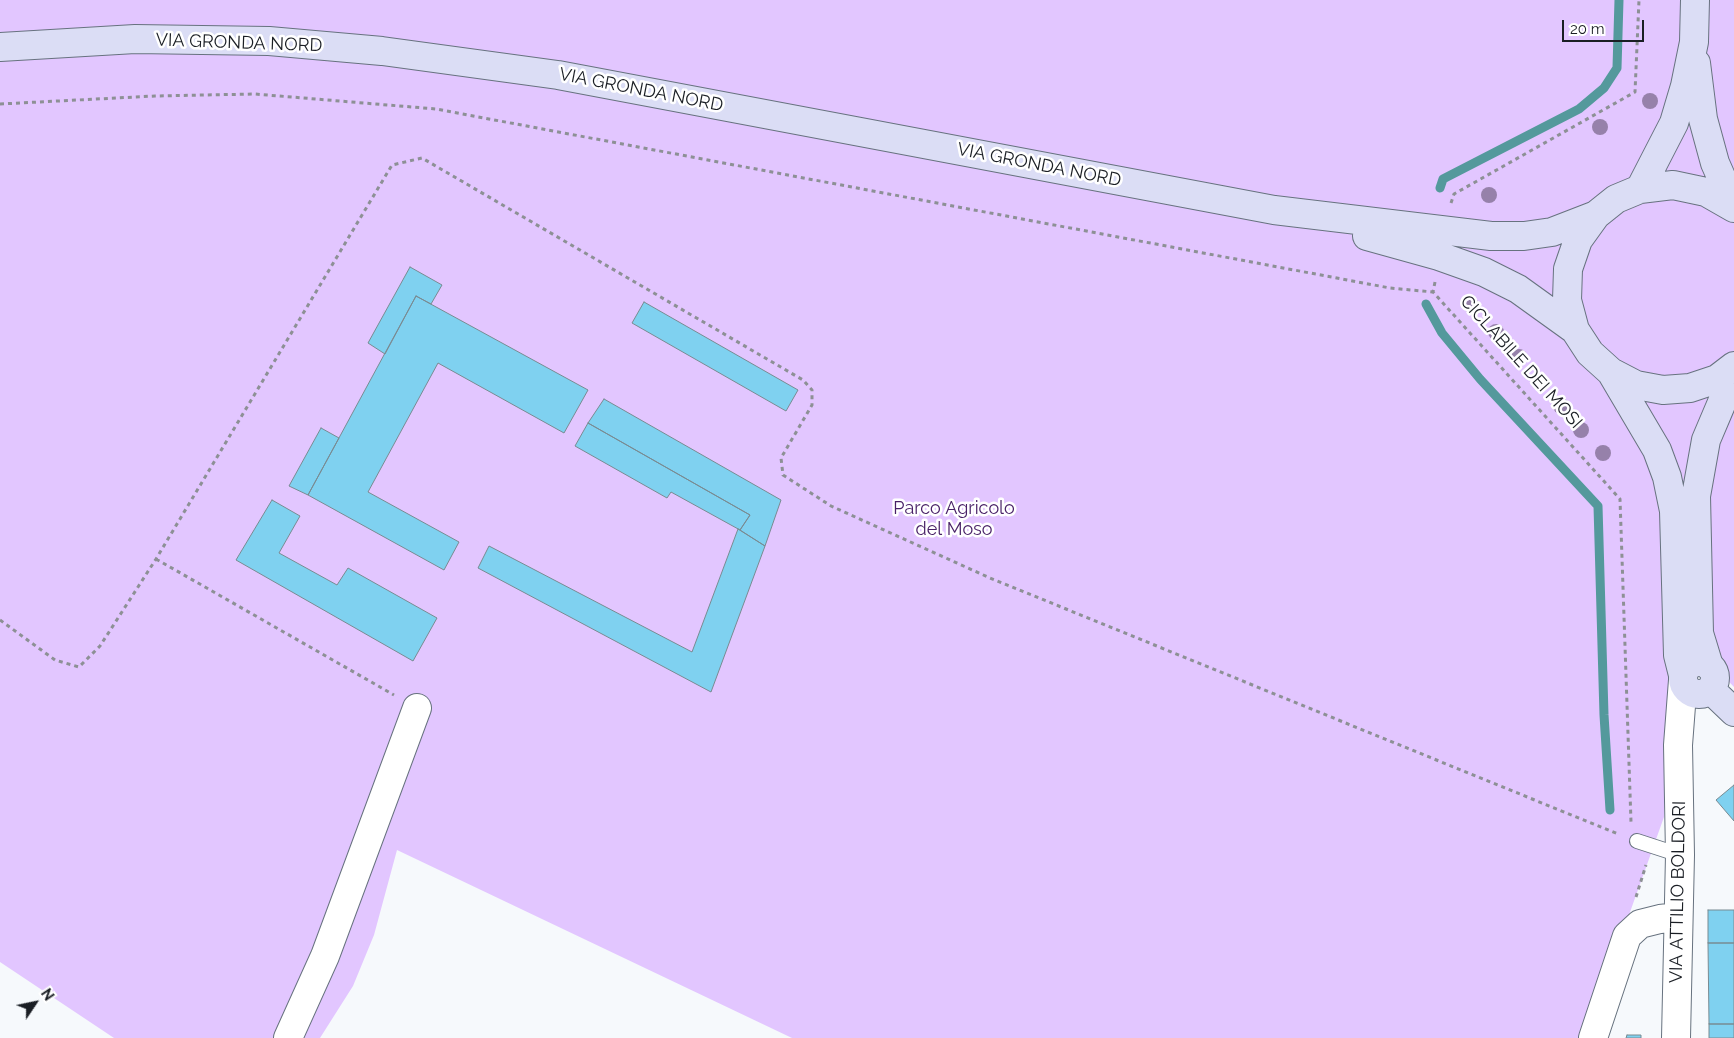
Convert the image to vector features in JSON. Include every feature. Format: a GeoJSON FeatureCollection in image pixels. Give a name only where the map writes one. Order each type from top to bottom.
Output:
{"type":"FeatureCollection","features":[{"type":"Feature","properties":{"kind":"main road"},"geometry":{"type":"LineString","coordinates":[[1695,0],[1694,42],[1703,119],[1715,163],[1734,207]]}},
{"type":"Feature","properties":{"kind":"main road","name":"VIA GRONDA NORD"},"geometry":{"type":"LineString","coordinates":[[0,47],[135,39],[269,41],[382,51],[558,74],[1274,210],[1441,244],[1491,236],[1524,236],[1552,232],[1596,215]]}},
{"type":"Feature","properties":{"kind":"main road"},"geometry":{"type":"LineString","coordinates":[[1640,189],[1674,123],[1685,86],[1694,42]]}},
{"type":"Feature","properties":{"kind":"main road"},"geometry":{"type":"LineString","coordinates":[[1734,207],[1706,192],[1673,185],[1640,189],[1616,199],[1596,215],[1578,240],[1568,269],[1567,300],[1575,330],[1590,353],[1611,372],[1636,385],[1662,390],[1690,388],[1717,379],[1734,366]]}},
{"type":"Feature","properties":{"kind":"main road","name":"VIA GRONDA NORD"},"geometry":{"type":"LineString","coordinates":[[1441,244],[1484,272],[1518,289],[1575,330]]}},
{"type":"Feature","properties":{"kind":"main road","name":"VIA ATTILIO BOLDORI"},"geometry":{"type":"LineString","coordinates":[[1611,372],[1657,450],[1667,477],[1674,511],[1678,655],[1698,681]]}},
{"type":"Feature","properties":{"kind":"main road","name":"VIA ATTILIO BOLDORI"},"geometry":{"type":"LineString","coordinates":[[1698,681],[1699,633],[1696,496],[1706,440],[1734,374]]}},
{"type":"Feature","properties":{"kind":"main road"},"geometry":{"type":"LineString","coordinates":[[1698,681],[1734,712]]}},
{"type":"Feature","properties":{"kind":"street","name":"VIA ATTILIO BOLDORI"},"geometry":{"type":"LineString","coordinates":[[1676,1038],[1680,855],[1678,745],[1698,681]]}},
{"type":"Feature","properties":{"kind":"street"},"geometry":{"type":"LineString","coordinates":[[288,1038],[325,956],[417,708]]}},
{"type":"Feature","properties":{"kind":"street"},"geometry":{"type":"LineString","coordinates":[[1593,1038],[1627,936],[1640,924],[1678,917]]}},
{"type":"Feature","properties":{"kind":"lane"},"geometry":{"type":"LineString","coordinates":[[1637,841],[1680,855]]}},
{"type":"Feature","properties":{"kind":"path","name":"CICLABILE DEI MOSI"},"geometry":{"type":"LineString","coordinates":[[1627,936],[1628,919],[1647,866],[1631,827],[1620,499],[1433,292],[1441,244],[1454,194],[1635,92],[1639,0]]}},
{"type":"Feature","properties":{"kind":"path"},"geometry":{"type":"LineString","coordinates":[[0,104],[155,96],[256,94],[436,109],[1381,286],[1433,292]]}},
{"type":"Feature","properties":{"kind":"path"},"geometry":{"type":"LineString","coordinates":[[0,620],[55,660],[79,667],[100,646],[156,559],[392,165],[422,158],[803,380],[812,390],[812,405],[781,458],[783,475],[832,506],[990,578],[1637,841]]}},
{"type":"Feature","properties":{"kind":"path"},"geometry":{"type":"LineString","coordinates":[[156,559],[417,708]]}},
{"type":"Feature","properties":{"kind":"green space","name":"Parco Agricolo del Moso"},"geometry":{"type":"Polygon","coordinates":[[[0,0],[1734,0],[1734,687],[1673,624],[1664,817],[1585,1038],[792,1038],[397,850],[374,935],[353,986],[320,1038],[114,1038],[0,962],[0,0]]]}},
{"type":"Feature","properties":{"kind":"building"},"geometry":{"type":"Polygon","coordinates":[[[410,267],[442,285],[431,304],[416,296],[385,354],[368,343],[410,267]]]}},
{"type":"Feature","properties":{"kind":"building"},"geometry":{"type":"Polygon","coordinates":[[[416,296],[588,390],[564,433],[438,363],[368,492],[459,542],[444,570],[308,495],[416,296]]]}},
{"type":"Feature","properties":{"kind":"building"},"geometry":{"type":"Polygon","coordinates":[[[644,302],[798,390],[786,411],[632,323],[644,302]]]}},
{"type":"Feature","properties":{"kind":"building"},"geometry":{"type":"Polygon","coordinates":[[[604,399],[781,500],[765,546],[740,530],[750,515],[588,423],[604,399]]]}},
{"type":"Feature","properties":{"kind":"building"},"geometry":{"type":"Polygon","coordinates":[[[588,423],[750,515],[740,530],[671,492],[667,498],[575,446],[588,423]]]}},
{"type":"Feature","properties":{"kind":"building"},"geometry":{"type":"Polygon","coordinates":[[[321,428],[339,438],[308,495],[289,486],[321,428]]]}},
{"type":"Feature","properties":{"kind":"building"},"geometry":{"type":"Polygon","coordinates":[[[272,500],[300,516],[279,553],[337,585],[348,568],[437,618],[413,661],[236,560],[272,500]]]}},
{"type":"Feature","properties":{"kind":"building"},"geometry":{"type":"Polygon","coordinates":[[[738,529],[765,546],[711,692],[478,568],[489,546],[692,652],[738,529]]]}},
{"type":"Feature","properties":{"kind":"building"},"geometry":{"type":"Polygon","coordinates":[[[1734,785],[1734,821],[1716,800],[1734,785]]]}},
{"type":"Feature","properties":{"kind":"building"},"geometry":{"type":"Polygon","coordinates":[[[1708,910],[1734,910],[1734,943],[1708,943],[1708,910]]]}},
{"type":"Feature","properties":{"kind":"building"},"geometry":{"type":"Polygon","coordinates":[[[1708,943],[1734,943],[1734,1024],[1709,1024],[1708,943]]]}},
{"type":"Feature","properties":{"kind":"building"},"geometry":{"type":"Polygon","coordinates":[[[1709,1024],[1734,1024],[1734,1038],[1709,1038],[1709,1024]]]}},
{"type":"Feature","properties":{"kind":"building"},"geometry":{"type":"Polygon","coordinates":[[[1627,1035],[1641,1035],[1641,1038],[1626,1038],[1627,1035]]]}},
{"type":"Feature","properties":{"kind":"waterway"},"geometry":{"type":"LineString","coordinates":[[1440,188],[1443,179],[1579,109],[1604,88],[1617,68],[1619,0]]}},
{"type":"Feature","properties":{"kind":"waterway"},"geometry":{"type":"LineString","coordinates":[[1426,304],[1442,333],[1480,379],[1598,506],[1604,715],[1610,810]]}}]}
